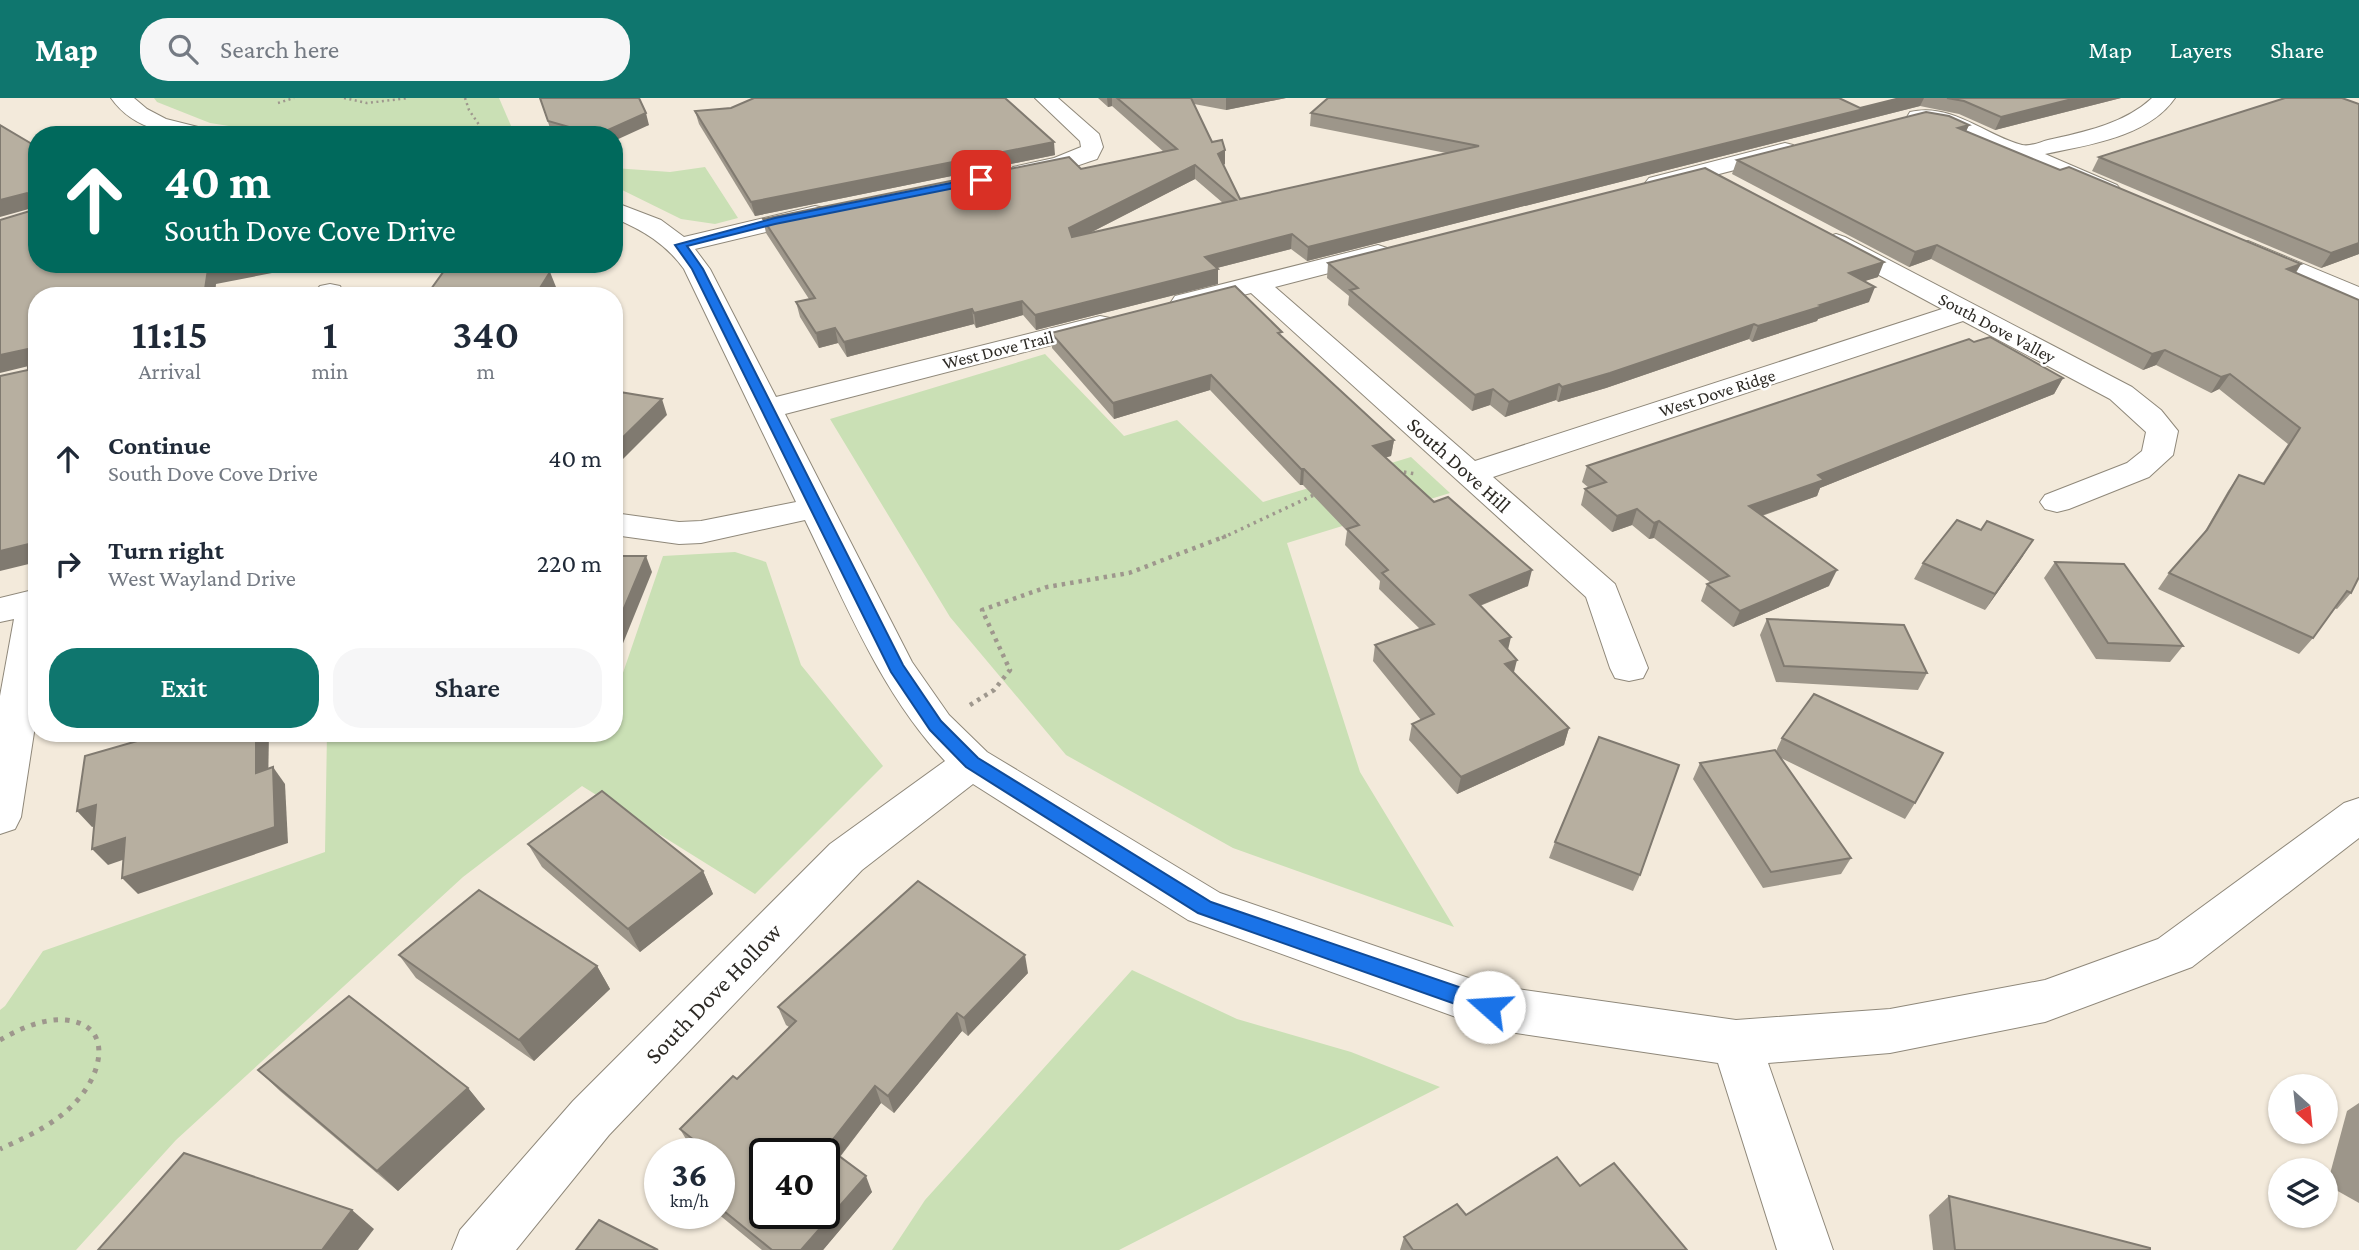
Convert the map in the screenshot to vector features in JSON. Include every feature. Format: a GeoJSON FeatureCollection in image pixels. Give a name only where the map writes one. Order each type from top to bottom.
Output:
{"type":"FeatureCollection","features":[{"type":"Feature","properties":{"kind":"street"},"geometry":{"type":"LineString","coordinates":[[122,98],[130,107],[153,122],[168,126]]}},
{"type":"Feature","properties":{"kind":"street"},"geometry":{"type":"LineString","coordinates":[[1005,175],[1059,164],[1089,154],[1093,147],[1091,139],[1046,98]]}},
{"type":"Feature","properties":{"kind":"street"},"geometry":{"type":"LineString","coordinates":[[2023,153],[2136,120],[2155,109],[2164,98]]}},
{"type":"Feature","properties":{"kind":"street"},"geometry":{"type":"LineString","coordinates":[[1893,122],[1922,116],[1950,122],[2125,196]]}},
{"type":"Feature","properties":{"kind":"street"},"geometry":{"type":"LineString","coordinates":[[1639,188],[1812,143]]}},
{"type":"Feature","properties":{"kind":"street"},"geometry":{"type":"LineString","coordinates":[[1704,171],[1740,190]]}},
{"type":"Feature","properties":{"kind":"street"},"geometry":{"type":"LineString","coordinates":[[681,245],[775,221],[842,208]]}},
{"type":"Feature","properties":{"kind":"street"},"geometry":{"type":"LineString","coordinates":[[623,213],[661,231],[681,245],[697,269],[896,668],[936,725],[972,762],[1204,907],[1489,1007],[1736,1043],[1890,1031],[2045,1001],[2175,953],[2359,815]]}},
{"type":"Feature","properties":{"kind":"street","name":"South Dove Valley"},"geometry":{"type":"LineString","coordinates":[[1811,229],[2120,393],[2150,417],[2162,431],[2157,455],[2138,470],[2057,502]]}},
{"type":"Feature","properties":{"kind":"street"},"geometry":{"type":"LineString","coordinates":[[2227,240],[2357,295]]}},
{"type":"Feature","properties":{"kind":"street"},"geometry":{"type":"LineString","coordinates":[[1162,308],[1401,247]]}},
{"type":"Feature","properties":{"kind":"street","name":"South Dove Hill"},"geometry":{"type":"LineString","coordinates":[[1256,284],[1602,592],[1629,668]]}},
{"type":"Feature","properties":{"kind":"street","name":"West Dove Ridge"},"geometry":{"type":"LineString","coordinates":[[1469,474],[1965,311]]}},
{"type":"Feature","properties":{"kind":"street","name":"West Dove Trail"},"geometry":{"type":"LineString","coordinates":[[766,409],[1121,318]]}},
{"type":"Feature","properties":{"kind":"street"},"geometry":{"type":"LineString","coordinates":[[623,525],[679,533],[701,532],[815,508]]}},
{"type":"Feature","properties":{"kind":"street"},"geometry":{"type":"LineString","coordinates":[[0,817],[24,604]]}},
{"type":"Feature","properties":{"kind":"street","name":"South Dove Hollow"},"geometry":{"type":"LineString","coordinates":[[480,1250],[591,1118],[846,857],[972,762]]}},
{"type":"Feature","properties":{"kind":"street"},"geometry":{"type":"LineString","coordinates":[[1736,1043],[1805,1250]]}},
{"type":"Feature","properties":{"kind":"path"},"geometry":{"type":"LineString","coordinates":[[278,103],[295,98]]}},
{"type":"Feature","properties":{"kind":"path"},"geometry":{"type":"LineString","coordinates":[[344,98],[356,103],[390,102],[409,98]]}},
{"type":"Feature","properties":{"kind":"path"},"geometry":{"type":"LineString","coordinates":[[465,98],[480,126]]}},
{"type":"Feature","properties":{"kind":"path"},"geometry":{"type":"LineString","coordinates":[[1392,471],[1425,475],[1469,474]]}},
{"type":"Feature","properties":{"kind":"path"},"geometry":{"type":"LineString","coordinates":[[936,725],[994,690],[1010,670],[982,610],[1047,587],[1129,573],[1249,527],[1325,491]]}},
{"type":"Feature","properties":{"kind":"path"},"geometry":{"type":"LineString","coordinates":[[0,1040],[40,1023],[66,1020],[89,1028],[100,1041],[100,1062],[90,1084],[69,1109],[42,1130],[0,1149]]}},
{"type":"Feature","properties":{"kind":"green space"},"geometry":{"type":"Polygon","coordinates":[[[154,98],[499,98],[511,126],[229,126],[210,123],[157,102],[154,98]]]}},
{"type":"Feature","properties":{"kind":"green space"},"geometry":{"type":"Polygon","coordinates":[[[705,167],[738,218],[715,224],[681,219],[623,190],[623,169],[670,172],[705,167]]]}},
{"type":"Feature","properties":{"kind":"green space"},"geometry":{"type":"Polygon","coordinates":[[[1045,354],[1124,436],[1177,420],[1263,502],[1411,457],[1450,493],[1287,543],[1360,772],[1454,927],[1233,848],[1066,755],[950,617],[830,419],[1045,354]]]}},
{"type":"Feature","properties":{"kind":"green space"},"geometry":{"type":"Polygon","coordinates":[[[735,552],[766,562],[801,665],[883,766],[755,894],[582,786],[463,877],[176,1140],[76,1250],[0,1250],[0,1010],[43,951],[325,852],[327,742],[623,742],[623,673],[663,556],[735,552]]]}},
{"type":"Feature","properties":{"kind":"green space"},"geometry":{"type":"Polygon","coordinates":[[[1132,970],[1237,1019],[1351,1052],[1440,1087],[1119,1250],[892,1250],[925,1200],[1132,970]]]}},
{"type":"Feature","properties":{"kind":"building"},"geometry":{"type":"Polygon","coordinates":[[[540,98],[639,98],[646,113],[617,126],[566,126],[548,121],[540,98]]]}},
{"type":"Feature","properties":{"kind":"building"},"geometry":{"type":"Polygon","coordinates":[[[754,98],[1005,98],[1054,142],[751,202],[695,111],[731,108],[754,98]]]}},
{"type":"Feature","properties":{"kind":"building"},"geometry":{"type":"Polygon","coordinates":[[[1117,98],[1191,98],[1212,142],[1222,140],[1225,150],[1218,154],[1240,199],[1479,146],[1311,113],[1328,98],[1839,98],[1860,108],[1908,98],[1308,247],[1292,234],[1205,257],[1218,269],[1035,315],[1022,301],[974,313],[972,309],[844,342],[835,328],[816,333],[796,302],[815,298],[763,219],[1069,157],[1081,169],[1177,149],[1117,98]],[[1195,165],[1069,228],[1072,237],[1236,200],[1195,165]]]}},
{"type":"Feature","properties":{"kind":"building"},"geometry":{"type":"Polygon","coordinates":[[[1947,98],[2076,98],[2001,117],[1964,101],[1947,98]]]}},
{"type":"Feature","properties":{"kind":"building"},"geometry":{"type":"Polygon","coordinates":[[[2285,98],[2342,98],[2359,104],[2359,243],[2331,253],[2099,157],[2285,98]]]}},
{"type":"Feature","properties":{"kind":"building"},"geometry":{"type":"Polygon","coordinates":[[[1926,112],[1949,116],[1969,125],[1958,128],[2060,170],[2069,167],[2301,264],[2287,269],[2359,300],[2359,577],[2351,593],[2347,591],[2313,638],[2169,573],[2207,530],[2239,475],[2264,484],[2300,428],[2230,374],[2221,377],[2165,350],[2152,354],[1937,245],[1915,252],[1737,160],[1926,112]]]}},
{"type":"Feature","properties":{"kind":"building"},"geometry":{"type":"Polygon","coordinates":[[[0,125],[28,142],[28,194],[0,200],[0,125]]]}},
{"type":"Feature","properties":{"kind":"building"},"geometry":{"type":"Polygon","coordinates":[[[1705,168],[1884,262],[1849,273],[1875,287],[1758,326],[1754,324],[1610,373],[1562,387],[1559,384],[1509,402],[1493,389],[1475,395],[1350,290],[1358,288],[1328,263],[1705,168]]]}},
{"type":"Feature","properties":{"kind":"building"},"geometry":{"type":"Polygon","coordinates":[[[28,212],[28,273],[207,273],[205,287],[28,287],[28,349],[0,355],[0,220],[28,212]]]}},
{"type":"Feature","properties":{"kind":"building"},"geometry":{"type":"Polygon","coordinates":[[[443,273],[549,273],[541,287],[432,287],[443,273]]]}},
{"type":"Feature","properties":{"kind":"building"},"geometry":{"type":"Polygon","coordinates":[[[1235,286],[1282,332],[1278,333],[1394,440],[1373,446],[1434,502],[1448,497],[1532,570],[1470,595],[1511,637],[1500,641],[1517,660],[1505,664],[1569,728],[1461,777],[1412,724],[1434,714],[1375,645],[1434,624],[1382,573],[1388,570],[1347,529],[1359,525],[1211,375],[1113,403],[1051,333],[1235,286]]]}},
{"type":"Feature","properties":{"kind":"building"},"geometry":{"type":"Polygon","coordinates":[[[1990,337],[2063,378],[1818,475],[1824,480],[1749,506],[1837,570],[1740,611],[1707,584],[1729,576],[1659,521],[1654,523],[1637,509],[1617,516],[1585,489],[1606,482],[1587,466],[1969,339],[1974,342],[1990,337]]]}},
{"type":"Feature","properties":{"kind":"building"},"geometry":{"type":"Polygon","coordinates":[[[28,370],[28,544],[0,551],[0,376],[28,370]]]}},
{"type":"Feature","properties":{"kind":"building"},"geometry":{"type":"Polygon","coordinates":[[[623,392],[662,399],[623,437],[623,392]]]}},
{"type":"Feature","properties":{"kind":"building"},"geometry":{"type":"Polygon","coordinates":[[[1957,520],[1981,530],[1987,521],[2033,540],[1995,594],[1923,563],[1957,520]]]}},
{"type":"Feature","properties":{"kind":"building"},"geometry":{"type":"Polygon","coordinates":[[[623,556],[646,556],[623,611],[623,556]]]}},
{"type":"Feature","properties":{"kind":"building"},"geometry":{"type":"Polygon","coordinates":[[[2055,562],[2124,564],[2183,646],[2108,643],[2055,562]]]}},
{"type":"Feature","properties":{"kind":"building"},"geometry":{"type":"Polygon","coordinates":[[[1767,619],[1904,625],[1927,673],[1784,666],[1767,619]]]}},
{"type":"Feature","properties":{"kind":"building"},"geometry":{"type":"Polygon","coordinates":[[[1814,694],[1943,753],[1915,803],[1782,738],[1814,694]]]}},
{"type":"Feature","properties":{"kind":"building"},"geometry":{"type":"Polygon","coordinates":[[[1599,737],[1679,765],[1640,875],[1555,842],[1599,737]]]}},
{"type":"Feature","properties":{"kind":"building"},"geometry":{"type":"Polygon","coordinates":[[[134,742],[256,742],[256,773],[273,767],[275,827],[122,878],[125,838],[92,849],[96,805],[77,811],[85,756],[134,742]]]}},
{"type":"Feature","properties":{"kind":"building"},"geometry":{"type":"Polygon","coordinates":[[[1775,750],[1851,858],[1771,872],[1700,763],[1775,750]]]}},
{"type":"Feature","properties":{"kind":"building"},"geometry":{"type":"Polygon","coordinates":[[[602,791],[703,871],[628,929],[528,844],[602,791]]]}},
{"type":"Feature","properties":{"kind":"building"},"geometry":{"type":"Polygon","coordinates":[[[918,881],[1025,955],[964,1018],[957,1013],[888,1096],[875,1086],[834,1138],[749,1138],[749,1229],[819,1229],[801,1250],[772,1250],[735,1220],[735,1138],[691,1138],[680,1129],[733,1076],[737,1079],[796,1021],[778,1007],[918,881]]]}},
{"type":"Feature","properties":{"kind":"building"},"geometry":{"type":"Polygon","coordinates":[[[479,890],[597,966],[519,1040],[399,955],[479,890]]]}},
{"type":"Feature","properties":{"kind":"building"},"geometry":{"type":"Polygon","coordinates":[[[349,996],[468,1088],[377,1171],[258,1070],[349,996]]]}},
{"type":"Feature","properties":{"kind":"building"},"geometry":{"type":"Polygon","coordinates":[[[184,1153],[352,1210],[322,1250],[98,1250],[184,1153]]]}},
{"type":"Feature","properties":{"kind":"building"},"geometry":{"type":"Polygon","coordinates":[[[840,1157],[866,1176],[840,1206],[840,1157]]]}},
{"type":"Feature","properties":{"kind":"building"},"geometry":{"type":"Polygon","coordinates":[[[1557,1157],[1580,1186],[1614,1163],[1687,1250],[1413,1250],[1404,1237],[1457,1204],[1466,1215],[1557,1157]]]}},
{"type":"Feature","properties":{"kind":"building"},"geometry":{"type":"Polygon","coordinates":[[[1949,1196],[2150,1248],[2150,1250],[1955,1250],[1949,1196]]]}},
{"type":"Feature","properties":{"kind":"building"},"geometry":{"type":"Polygon","coordinates":[[[599,1220],[658,1250],[576,1250],[599,1220]]]}},
{"type":"Feature","properties":{"kind":"route"},"geometry":{"type":"LineString","coordinates":[[981,180],[775,221],[681,245],[697,269],[896,668],[936,725],[972,762],[1204,907],[1489,1007]]}}]}
